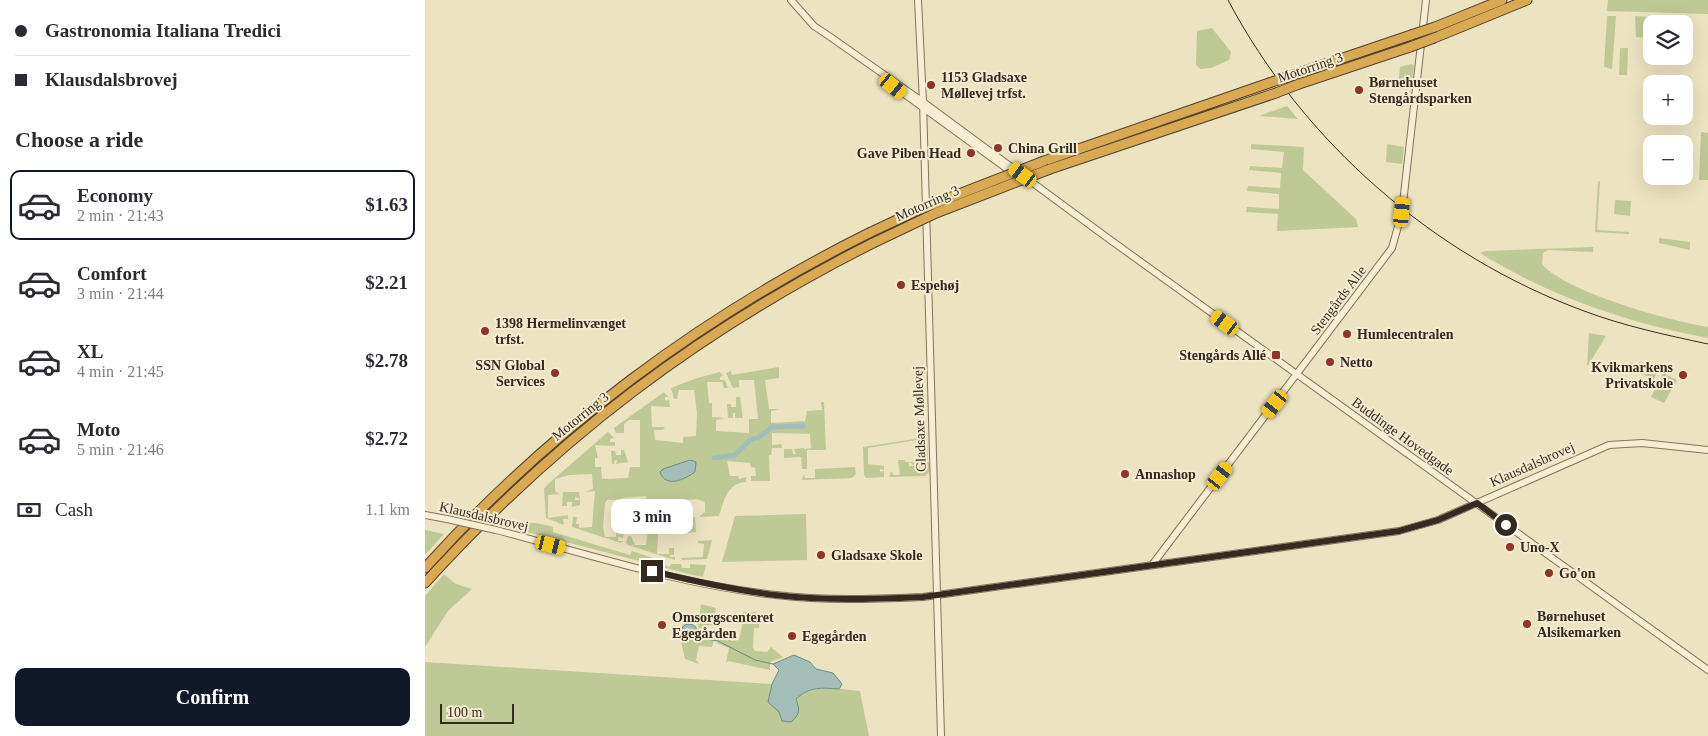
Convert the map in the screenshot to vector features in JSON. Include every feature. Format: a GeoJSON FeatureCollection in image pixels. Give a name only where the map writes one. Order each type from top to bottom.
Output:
{"type":"FeatureCollection","features":[{"type":"Feature","properties":{"kind":"highway","name":"Motorring 3"},"geometry":{"type":"LineString","coordinates":[[425,568],[493,498],[569,428],[605,399],[742,302],[807,264],[918,210],[1044,161],[1435,27],[1502,0]]}},
{"type":"Feature","properties":{"kind":"highway","name":"Motorring 3"},"geometry":{"type":"LineString","coordinates":[[425,583],[501,503],[574,437],[648,378],[769,298],[873,243],[936,213],[1050,170],[1410,47],[1527,0]]}},
{"type":"Feature","properties":{"kind":"street","name":"Buddinge Hovedgade"},"geometry":{"type":"LineString","coordinates":[[791,0],[814,26],[869,65],[904,95],[923,105],[1085,220],[1297,375],[1708,670]]}},
{"type":"Feature","properties":{"kind":"street","name":"Gladsaxe Møllevej"},"geometry":{"type":"LineString","coordinates":[[918,0],[923,105],[935,596],[941,736]]}},
{"type":"Feature","properties":{"kind":"street","name":"Stengårds Alle"},"geometry":{"type":"LineString","coordinates":[[1151,565],[1386,258],[1395,241],[1402,212],[1426,0]]}},
{"type":"Feature","properties":{"kind":"street","name":"Klausdalsbrovej"},"geometry":{"type":"LineString","coordinates":[[425,515],[496,530],[671,575],[742,590],[775,595],[847,600],[935,596],[1399,531],[1438,520],[1609,445],[1637,443],[1708,450]]}},
{"type":"Feature","properties":{"kind":"green space"},"geometry":{"type":"Polygon","coordinates":[[[1608,0],[1708,0],[1708,14],[1607,11],[1608,0]]]}},
{"type":"Feature","properties":{"kind":"green space"},"geometry":{"type":"Polygon","coordinates":[[[1607,16],[1616,16],[1612,69],[1604,67],[1607,16]]]}},
{"type":"Feature","properties":{"kind":"green space"},"geometry":{"type":"Polygon","coordinates":[[[1635,16],[1643,17],[1643,38],[1636,37],[1635,16]]]}},
{"type":"Feature","properties":{"kind":"green space"},"geometry":{"type":"Polygon","coordinates":[[[1212,28],[1231,52],[1229,60],[1211,68],[1200,69],[1196,65],[1197,31],[1212,28]]]}},
{"type":"Feature","properties":{"kind":"green space"},"geometry":{"type":"Polygon","coordinates":[[[1620,48],[1628,48],[1627,75],[1619,75],[1620,48]]]}},
{"type":"Feature","properties":{"kind":"green space"},"geometry":{"type":"Polygon","coordinates":[[[1414,65],[1411,89],[1398,88],[1400,67],[1414,65]]]}},
{"type":"Feature","properties":{"kind":"green space"},"geometry":{"type":"Polygon","coordinates":[[[1287,106],[1298,119],[1259,116],[1287,106]]]}},
{"type":"Feature","properties":{"kind":"green space"},"geometry":{"type":"Polygon","coordinates":[[[1701,132],[1708,133],[1708,180],[1699,180],[1701,132]]]}},
{"type":"Feature","properties":{"kind":"green space"},"geometry":{"type":"Polygon","coordinates":[[[1251,144],[1304,147],[1303,170],[1356,219],[1358,227],[1277,231],[1278,214],[1246,212],[1247,207],[1279,209],[1279,194],[1247,191],[1248,186],[1280,188],[1281,173],[1249,170],[1250,166],[1282,168],[1284,152],[1251,149],[1251,144]]]}},
{"type":"Feature","properties":{"kind":"green space"},"geometry":{"type":"Polygon","coordinates":[[[1387,144],[1404,147],[1402,164],[1386,162],[1387,144]]]}},
{"type":"Feature","properties":{"kind":"green space"},"geometry":{"type":"Polygon","coordinates":[[[1598,181],[1600,182],[1597,230],[1629,232],[1629,234],[1595,232],[1598,181]]]}},
{"type":"Feature","properties":{"kind":"green space"},"geometry":{"type":"Polygon","coordinates":[[[1615,200],[1631,201],[1630,216],[1614,214],[1615,200]]]}},
{"type":"Feature","properties":{"kind":"green space"},"geometry":{"type":"Polygon","coordinates":[[[1659,238],[1690,242],[1690,250],[1659,243],[1659,238]]]}},
{"type":"Feature","properties":{"kind":"green space"},"geometry":{"type":"Polygon","coordinates":[[[1593,247],[1593,252],[1548,250],[1543,253],[1542,264],[1572,285],[1595,295],[1669,319],[1708,327],[1708,338],[1648,324],[1590,306],[1533,282],[1480,253],[1486,251],[1593,247]]]}},
{"type":"Feature","properties":{"kind":"green space"},"geometry":{"type":"Polygon","coordinates":[[[1589,333],[1606,336],[1587,367],[1589,333]]]}},
{"type":"Feature","properties":{"kind":"green space"},"geometry":{"type":"Polygon","coordinates":[[[1631,362],[1657,373],[1654,379],[1627,368],[1631,362]]]}},
{"type":"Feature","properties":{"kind":"green space"},"geometry":{"type":"Polygon","coordinates":[[[779,367],[779,378],[765,380],[769,409],[780,409],[771,411],[771,423],[805,421],[807,411],[822,410],[821,402],[824,402],[826,450],[807,450],[807,469],[802,469],[801,457],[784,458],[784,449],[792,449],[793,454],[796,454],[794,449],[804,448],[805,451],[805,449],[811,448],[810,434],[772,433],[772,445],[781,444],[782,448],[772,448],[771,455],[769,455],[770,481],[751,481],[751,476],[756,476],[755,468],[751,467],[750,463],[727,461],[730,476],[738,476],[739,479],[746,477],[746,482],[730,489],[719,516],[699,517],[705,512],[705,502],[697,499],[665,502],[665,516],[672,517],[671,519],[659,519],[657,554],[669,554],[669,548],[674,548],[674,555],[670,555],[670,557],[675,557],[675,560],[628,545],[626,543],[628,536],[631,536],[635,545],[646,545],[649,513],[637,513],[638,511],[647,510],[646,496],[622,498],[622,508],[619,507],[618,500],[607,500],[605,503],[603,527],[605,537],[616,537],[616,531],[624,531],[623,538],[618,537],[618,541],[623,541],[621,543],[572,527],[573,517],[577,517],[576,524],[579,524],[579,528],[592,527],[595,491],[584,492],[593,489],[592,474],[569,475],[555,479],[555,491],[560,494],[548,495],[548,518],[568,515],[568,519],[563,519],[564,525],[546,518],[544,489],[547,485],[608,432],[614,438],[610,439],[610,442],[615,442],[615,446],[595,445],[598,458],[595,458],[595,467],[601,467],[602,479],[628,478],[630,467],[640,467],[640,420],[629,420],[624,424],[624,433],[616,433],[614,428],[664,392],[668,397],[665,397],[665,401],[669,400],[670,407],[651,406],[652,427],[665,427],[663,430],[654,430],[655,440],[683,443],[683,437],[696,436],[697,413],[694,390],[679,390],[677,399],[674,399],[671,388],[720,372],[723,376],[720,377],[720,380],[725,380],[728,388],[724,388],[722,382],[707,382],[709,403],[712,403],[712,417],[725,418],[716,420],[716,431],[749,433],[749,419],[758,419],[754,380],[739,380],[739,387],[733,388],[726,373],[731,371],[732,375],[779,367]]]}},
{"type":"Feature","properties":{"kind":"green space"},"geometry":{"type":"Polygon","coordinates":[[[1663,373],[1677,380],[1664,403],[1651,397],[1663,373]]]}},
{"type":"Feature","properties":{"kind":"green space"},"geometry":{"type":"Polygon","coordinates":[[[736,397],[740,397],[743,418],[735,418],[735,413],[733,413],[733,418],[728,418],[727,404],[731,404],[731,407],[736,407],[736,397]]]}},
{"type":"Feature","properties":{"kind":"green space"},"geometry":{"type":"Polygon","coordinates":[[[927,437],[928,460],[925,460],[923,439],[868,448],[868,464],[884,466],[884,470],[880,469],[880,472],[884,471],[884,477],[866,478],[864,475],[863,447],[927,437]]]}},
{"type":"Feature","properties":{"kind":"green space"},"geometry":{"type":"Polygon","coordinates":[[[621,450],[624,450],[628,462],[616,464],[617,460],[615,460],[614,464],[612,464],[611,451],[615,451],[616,455],[621,455],[621,450]]]}},
{"type":"Feature","properties":{"kind":"green space"},"geometry":{"type":"Polygon","coordinates":[[[898,460],[909,462],[909,466],[914,466],[910,462],[929,462],[929,472],[925,476],[889,477],[891,471],[893,475],[900,475],[898,460]]]}},
{"type":"Feature","properties":{"kind":"green space"},"geometry":{"type":"Polygon","coordinates":[[[855,467],[856,474],[852,478],[802,480],[804,474],[805,478],[815,478],[815,469],[855,467]]]}},
{"type":"Feature","properties":{"kind":"green space"},"geometry":{"type":"Polygon","coordinates":[[[563,492],[579,492],[580,499],[575,497],[575,500],[580,500],[580,505],[572,507],[572,502],[567,502],[567,506],[562,506],[563,492]]]}},
{"type":"Feature","properties":{"kind":"green space"},"geometry":{"type":"Polygon","coordinates":[[[806,514],[807,560],[722,562],[735,516],[806,514]]]}},
{"type":"Feature","properties":{"kind":"green space"},"geometry":{"type":"Polygon","coordinates":[[[500,516],[553,527],[553,532],[630,555],[632,551],[665,562],[664,565],[670,567],[671,564],[681,564],[682,568],[690,568],[690,564],[706,565],[703,577],[493,523],[500,516]]]}},
{"type":"Feature","properties":{"kind":"green space"},"geometry":{"type":"Polygon","coordinates":[[[674,517],[695,517],[696,532],[687,533],[687,527],[679,527],[678,531],[673,531],[674,517]]]}},
{"type":"Feature","properties":{"kind":"green space"},"geometry":{"type":"Polygon","coordinates":[[[425,530],[444,534],[425,555],[425,530]]]}},
{"type":"Feature","properties":{"kind":"green space"},"geometry":{"type":"Polygon","coordinates":[[[712,540],[707,559],[682,560],[681,558],[703,557],[704,544],[698,543],[698,541],[712,540]]]}},
{"type":"Feature","properties":{"kind":"green space"},"geometry":{"type":"Polygon","coordinates":[[[444,574],[456,584],[472,589],[448,611],[425,647],[425,596],[444,574]]]}},
{"type":"Feature","properties":{"kind":"green space"},"geometry":{"type":"Polygon","coordinates":[[[701,604],[716,608],[713,625],[708,625],[707,634],[702,633],[698,626],[701,604]]]}},
{"type":"Feature","properties":{"kind":"green space"},"geometry":{"type":"Polygon","coordinates":[[[743,612],[756,612],[759,615],[759,628],[754,628],[753,648],[755,651],[767,652],[771,647],[783,657],[770,662],[770,670],[728,661],[726,663],[729,648],[717,643],[718,638],[728,641],[728,639],[732,641],[739,640],[743,612]]]}},
{"type":"Feature","properties":{"kind":"green space"},"geometry":{"type":"Polygon","coordinates":[[[689,622],[696,626],[700,634],[715,637],[712,647],[699,646],[696,660],[699,664],[685,659],[679,633],[682,634],[682,638],[684,625],[683,627],[682,625],[689,622]]]}},
{"type":"Feature","properties":{"kind":"green space"},"geometry":{"type":"Polygon","coordinates":[[[425,662],[772,684],[768,702],[779,712],[796,717],[799,707],[796,699],[810,691],[834,688],[860,691],[869,736],[425,736],[425,662]]]}},
{"type":"Feature","properties":{"kind":"water"},"geometry":{"type":"Polygon","coordinates":[[[690,460],[696,462],[695,472],[681,480],[667,480],[660,472],[663,469],[690,460]]]}},
{"type":"Feature","properties":{"kind":"water"},"geometry":{"type":"Polygon","coordinates":[[[689,624],[697,632],[689,640],[681,632],[689,624]]]}},
{"type":"Feature","properties":{"kind":"water"},"geometry":{"type":"Polygon","coordinates":[[[794,655],[810,662],[816,669],[833,673],[842,684],[839,689],[816,689],[801,695],[796,699],[799,709],[796,717],[791,722],[782,721],[779,712],[768,702],[772,684],[779,670],[773,664],[794,655]]]}},
{"type":"Feature","properties":{"kind":"waterway"},"geometry":{"type":"LineString","coordinates":[[758,438],[772,427],[803,426]]}},
{"type":"Feature","properties":{"kind":"waterway"},"geometry":{"type":"LineString","coordinates":[[714,458],[735,455],[749,441],[755,438]]}},
{"type":"Feature","properties":{"kind":"waterway"},"geometry":{"type":"LineString","coordinates":[[696,637],[718,641],[755,660],[773,664]]}},
{"type":"Feature","properties":{"kind":"tram line"},"geometry":{"type":"LineString","coordinates":[[1228,0],[1259,52],[1294,101],[1334,146],[1378,188],[1425,226],[1476,259],[1529,288],[1584,311],[1630,326],[1708,344]]}},
{"type":"Feature","properties":{"kind":"place","name":"1153 Gladsaxe Møllevej trfst."},"geometry":{"type":"Point","coordinates":[931,85]}},
{"type":"Feature","properties":{"kind":"place","name":"Børnehuset Stengårdsparken"},"geometry":{"type":"Point","coordinates":[1359,90]}},
{"type":"Feature","properties":{"kind":"place","name":"China Grill"},"geometry":{"type":"Point","coordinates":[998,148]}},
{"type":"Feature","properties":{"kind":"place","name":"Gave Piben Head"},"geometry":{"type":"Point","coordinates":[971,153]}},
{"type":"Feature","properties":{"kind":"place","name":"Espehøj"},"geometry":{"type":"Point","coordinates":[901,285]}},
{"type":"Feature","properties":{"kind":"place","name":"1398 Hermelinvænget trfst."},"geometry":{"type":"Point","coordinates":[485,331]}},
{"type":"Feature","properties":{"kind":"place","name":"Humlecentralen"},"geometry":{"type":"Point","coordinates":[1347,334]}},
{"type":"Feature","properties":{"kind":"place","name":"Stengårds Allé"},"geometry":{"type":"Point","coordinates":[1276,355]}},
{"type":"Feature","properties":{"kind":"place","name":"Netto"},"geometry":{"type":"Point","coordinates":[1330,362]}},
{"type":"Feature","properties":{"kind":"place","name":"SSN Global Services"},"geometry":{"type":"Point","coordinates":[555,373]}},
{"type":"Feature","properties":{"kind":"place","name":"Kvikmarkens Privatskole"},"geometry":{"type":"Point","coordinates":[1683,375]}},
{"type":"Feature","properties":{"kind":"place","name":"Annashop"},"geometry":{"type":"Point","coordinates":[1125,474]}},
{"type":"Feature","properties":{"kind":"place","name":"Uno-X"},"geometry":{"type":"Point","coordinates":[1510,547]}},
{"type":"Feature","properties":{"kind":"place","name":"Gladsaxe Skole"},"geometry":{"type":"Point","coordinates":[821,555]}},
{"type":"Feature","properties":{"kind":"place","name":"Go'on"},"geometry":{"type":"Point","coordinates":[1549,573]}},
{"type":"Feature","properties":{"kind":"place","name":"Børnehuset Alsikemarken"},"geometry":{"type":"Point","coordinates":[1527,624]}},
{"type":"Feature","properties":{"kind":"place","name":"Omsorgscenteret Egegården"},"geometry":{"type":"Point","coordinates":[662,625]}},
{"type":"Feature","properties":{"kind":"place","name":"Egegården"},"geometry":{"type":"Point","coordinates":[792,636]}},
{"type":"Feature","properties":{"kind":"route"},"geometry":{"type":"LineString","coordinates":[[652,571],[734,589],[775,595],[852,600],[923,597],[1399,531],[1438,520],[1477,503],[1506,525]]}}]}
